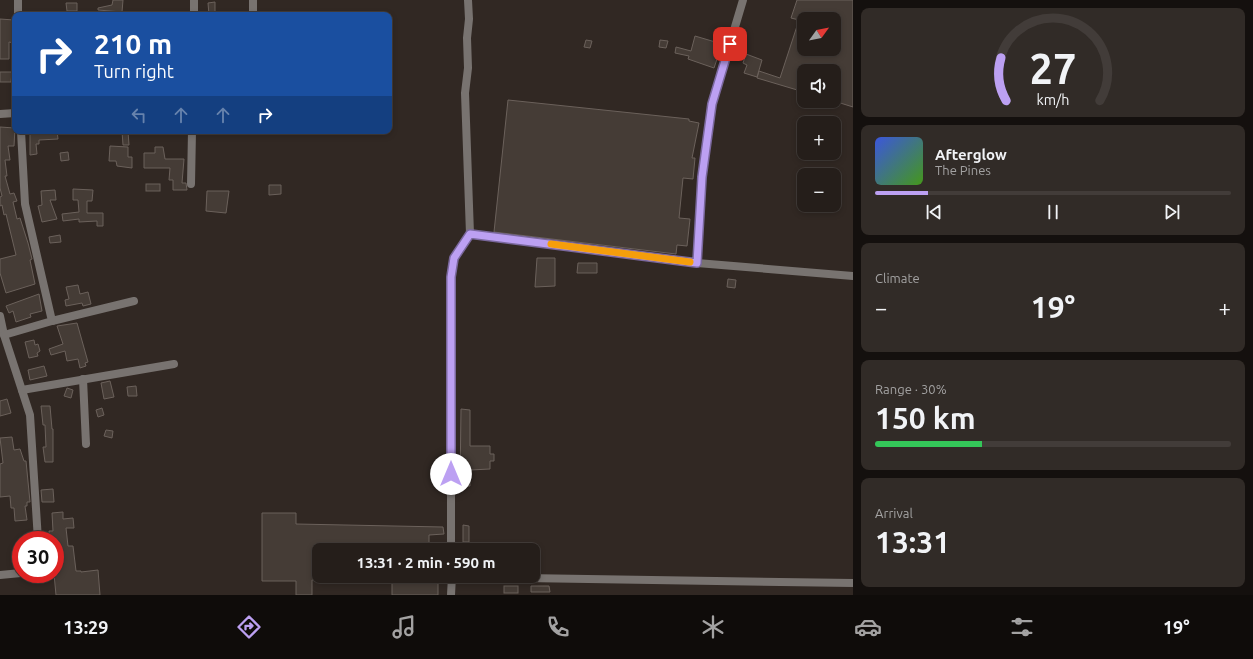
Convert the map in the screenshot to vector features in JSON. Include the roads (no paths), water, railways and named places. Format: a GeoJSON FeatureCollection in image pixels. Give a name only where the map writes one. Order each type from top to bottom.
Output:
{"type":"FeatureCollection","features":[{"type":"Feature","properties":{"kind":"street"},"geometry":{"type":"LineString","coordinates":[[18,0],[18,12]]}},
{"type":"Feature","properties":{"kind":"street"},"geometry":{"type":"LineString","coordinates":[[194,0],[194,12]]}},
{"type":"Feature","properties":{"kind":"street"},"geometry":{"type":"LineString","coordinates":[[253,0],[253,12]]}},
{"type":"Feature","properties":{"kind":"street"},"geometry":{"type":"LineString","coordinates":[[452,543],[451,277],[454,258],[470,234],[465,92],[468,68],[468,0]]}},
{"type":"Feature","properties":{"kind":"street"},"geometry":{"type":"LineString","coordinates":[[697,263],[702,177],[712,104],[743,0]]}},
{"type":"Feature","properties":{"kind":"street"},"geometry":{"type":"LineString","coordinates":[[0,114],[12,113]]}},
{"type":"Feature","properties":{"kind":"street"},"geometry":{"type":"LineString","coordinates":[[21,134],[25,204],[52,321]]}},
{"type":"Feature","properties":{"kind":"street"},"geometry":{"type":"LineString","coordinates":[[191,184],[192,134]]}},
{"type":"Feature","properties":{"kind":"street"},"geometry":{"type":"LineString","coordinates":[[470,234],[697,263],[853,276]]}},
{"type":"Feature","properties":{"kind":"street"},"geometry":{"type":"LineString","coordinates":[[4,335],[52,321],[134,301]]}},
{"type":"Feature","properties":{"kind":"street"},"geometry":{"type":"LineString","coordinates":[[0,316],[4,335],[30,415],[37,531]]}},
{"type":"Feature","properties":{"kind":"street"},"geometry":{"type":"LineString","coordinates":[[22,390],[174,364]]}},
{"type":"Feature","properties":{"kind":"street"},"geometry":{"type":"LineString","coordinates":[[83,379],[86,444]]}},
{"type":"Feature","properties":{"kind":"street"},"geometry":{"type":"LineString","coordinates":[[0,575],[12,574]]}},
{"type":"Feature","properties":{"kind":"street"},"geometry":{"type":"LineString","coordinates":[[540,578],[853,583]]}},
{"type":"Feature","properties":{"kind":"street"},"geometry":{"type":"LineString","coordinates":[[451,595],[452,583]]}}]}
